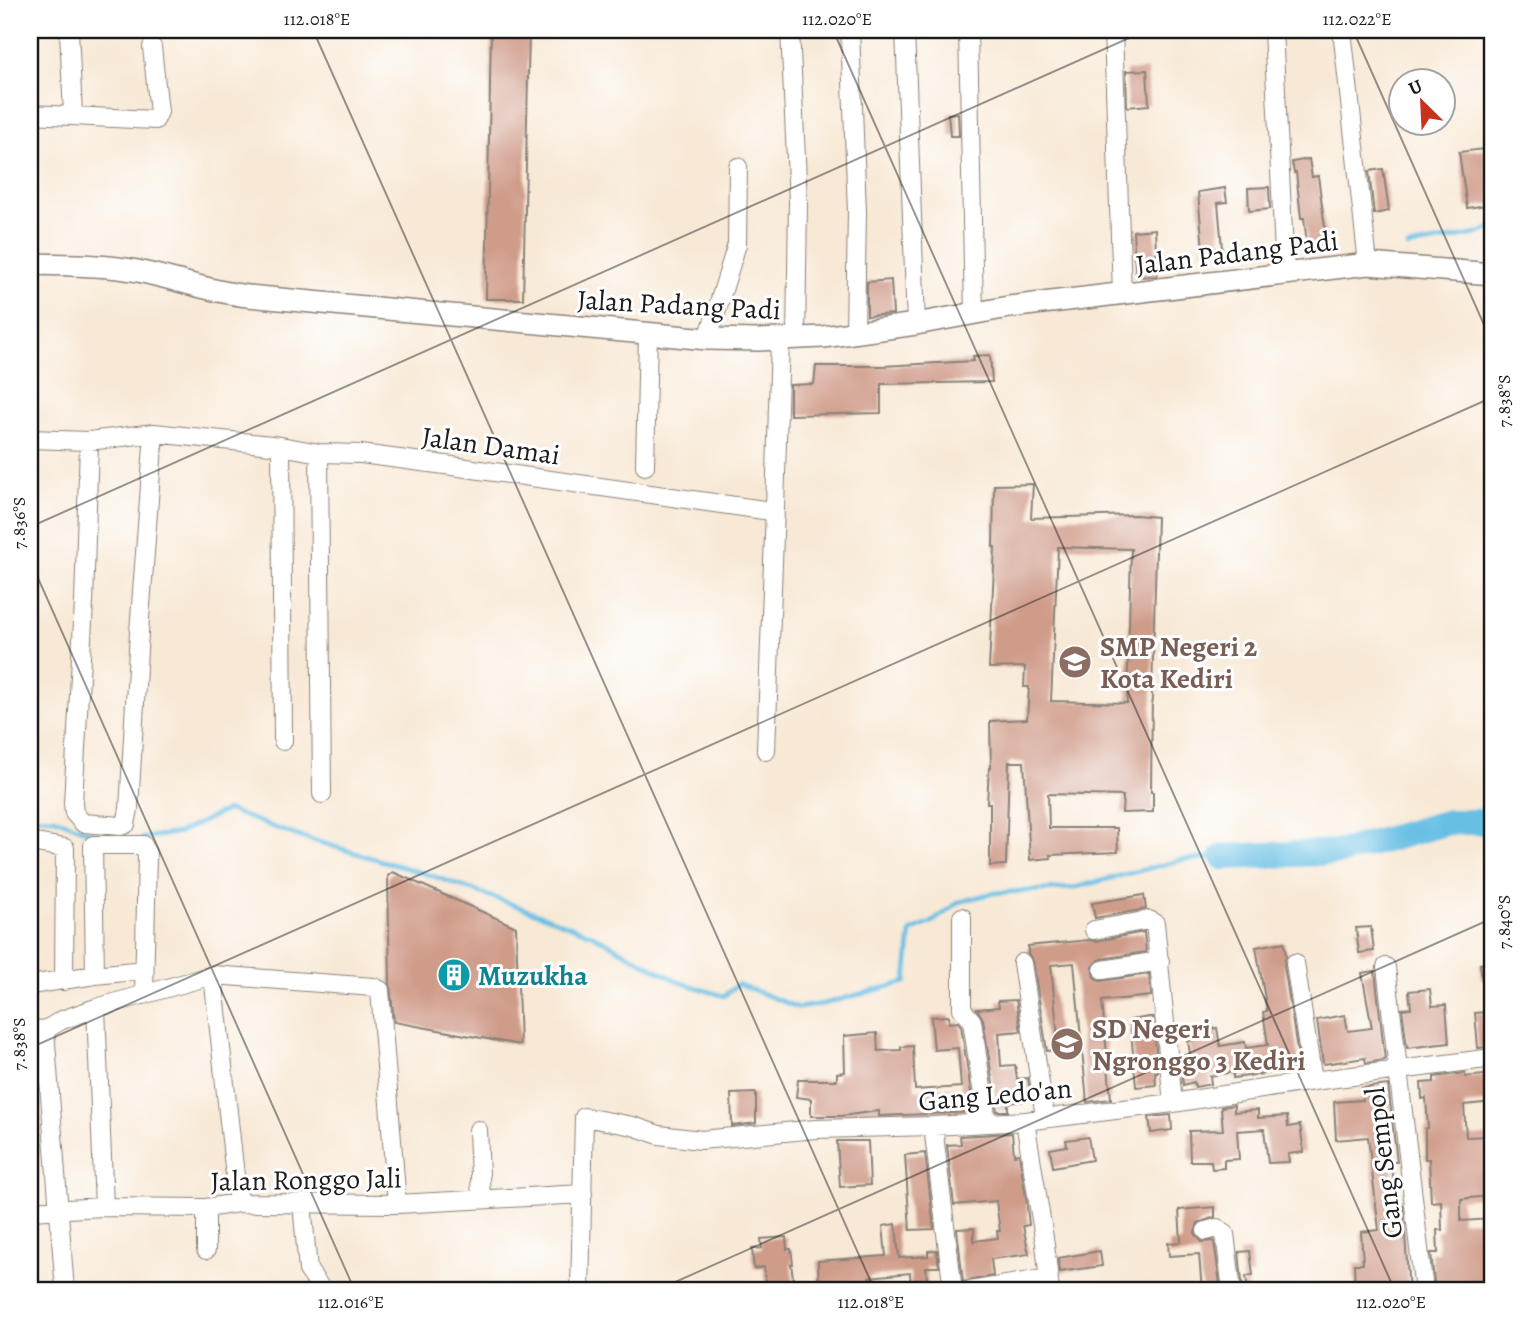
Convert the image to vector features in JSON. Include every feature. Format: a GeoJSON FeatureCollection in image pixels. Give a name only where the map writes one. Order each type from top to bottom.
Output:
{"type":"FeatureCollection","features":[{"type":"Feature","properties":{"kind":"main road","name":"Jalan Padang Padi"},"geometry":{"type":"LineString","coordinates":[[30,264],[118,268],[201,289],[248,296],[708,339],[788,339],[855,333],[1122,294],[1368,264],[1493,274]]}},
{"type":"Feature","properties":{"kind":"street"},"geometry":{"type":"LineString","coordinates":[[69,30],[73,115]]}},
{"type":"Feature","properties":{"kind":"street"},"geometry":{"type":"LineString","coordinates":[[766,751],[775,508],[798,202],[790,30]]}},
{"type":"Feature","properties":{"kind":"street"},"geometry":{"type":"LineString","coordinates":[[850,30],[857,212],[855,333]]}},
{"type":"Feature","properties":{"kind":"street"},"geometry":{"type":"LineString","coordinates":[[905,30],[916,324]]}},
{"type":"Feature","properties":{"kind":"street"},"geometry":{"type":"LineString","coordinates":[[968,30],[974,314]]}},
{"type":"Feature","properties":{"kind":"street"},"geometry":{"type":"LineString","coordinates":[[1113,30],[1122,294]]}},
{"type":"Feature","properties":{"kind":"street"},"geometry":{"type":"LineString","coordinates":[[1273,30],[1285,273]]}},
{"type":"Feature","properties":{"kind":"street"},"geometry":{"type":"LineString","coordinates":[[1342,30],[1368,264]]}},
{"type":"Feature","properties":{"kind":"street"},"geometry":{"type":"LineString","coordinates":[[30,114],[158,119],[152,47]]}},
{"type":"Feature","properties":{"kind":"street"},"geometry":{"type":"LineString","coordinates":[[708,339],[737,244],[738,167]]}},
{"type":"Feature","properties":{"kind":"street"},"geometry":{"type":"LineString","coordinates":[[645,466],[648,333]]}},
{"type":"Feature","properties":{"kind":"street"},"geometry":{"type":"LineString","coordinates":[[89,440],[84,603],[73,803],[74,813],[83,823],[121,826],[126,824],[129,809],[154,433]]}},
{"type":"Feature","properties":{"kind":"street","name":"Jalan Damai"},"geometry":{"type":"LineString","coordinates":[[30,439],[89,440],[154,433],[281,446],[320,453],[361,454],[433,463],[764,512],[771,512],[775,508]]}},
{"type":"Feature","properties":{"kind":"street"},"geometry":{"type":"LineString","coordinates":[[281,446],[283,741]]}},
{"type":"Feature","properties":{"kind":"street"},"geometry":{"type":"LineString","coordinates":[[320,453],[322,794]]}},
{"type":"Feature","properties":{"kind":"street"},"geometry":{"type":"LineString","coordinates":[[30,842],[65,848],[64,981]]}},
{"type":"Feature","properties":{"kind":"street"},"geometry":{"type":"LineString","coordinates":[[95,975],[93,845],[141,844],[147,849],[144,995]]}},
{"type":"Feature","properties":{"kind":"street"},"geometry":{"type":"LineString","coordinates":[[65,869],[94,870]]}},
{"type":"Feature","properties":{"kind":"street"},"geometry":{"type":"LineString","coordinates":[[962,917],[962,1009],[972,1021],[987,1122]]}},
{"type":"Feature","properties":{"kind":"street"},"geometry":{"type":"LineString","coordinates":[[1094,930],[1152,920],[1156,927],[1173,1103]]}},
{"type":"Feature","properties":{"kind":"street"},"geometry":{"type":"LineString","coordinates":[[1103,970],[1160,961]]}},
{"type":"Feature","properties":{"kind":"street"},"geometry":{"type":"LineString","coordinates":[[1022,963],[1045,1117]]}},
{"type":"Feature","properties":{"kind":"street"},"geometry":{"type":"LineString","coordinates":[[1295,963],[1313,1081]]}},
{"type":"Feature","properties":{"kind":"street","name":"Gang Sempol"},"geometry":{"type":"LineString","coordinates":[[1386,967],[1424,1291]]}},
{"type":"Feature","properties":{"kind":"street"},"geometry":{"type":"LineString","coordinates":[[30,985],[144,970]]}},
{"type":"Feature","properties":{"kind":"street"},"geometry":{"type":"LineString","coordinates":[[213,975],[238,1203]]}},
{"type":"Feature","properties":{"kind":"street"},"geometry":{"type":"LineString","coordinates":[[65,1291],[59,1209],[37,1029],[96,1008],[213,975],[366,986],[380,990],[397,1204]]}},
{"type":"Feature","properties":{"kind":"street"},"geometry":{"type":"LineString","coordinates":[[96,1008],[104,1207]]}},
{"type":"Feature","properties":{"kind":"street","name":"Gang Ledo'an"},"geometry":{"type":"LineString","coordinates":[[583,1194],[584,1117],[633,1126],[659,1135],[701,1140],[816,1129],[1025,1121],[1493,1058]]}},
{"type":"Feature","properties":{"kind":"street"},"geometry":{"type":"LineString","coordinates":[[970,1291],[1049,1284],[1025,1121]]}},
{"type":"Feature","properties":{"kind":"street"},"geometry":{"type":"LineString","coordinates":[[933,1126],[953,1291]]}},
{"type":"Feature","properties":{"kind":"street"},"geometry":{"type":"LineString","coordinates":[[478,1130],[481,1199]]}},
{"type":"Feature","properties":{"kind":"street"},"geometry":{"type":"LineString","coordinates":[[580,1291],[583,1194]]}},
{"type":"Feature","properties":{"kind":"street","name":"Jalan Ronggo Jali"},"geometry":{"type":"LineString","coordinates":[[30,1211],[104,1207],[206,1208],[238,1203],[397,1204],[583,1194]]}},
{"type":"Feature","properties":{"kind":"street"},"geometry":{"type":"LineString","coordinates":[[302,1203],[308,1270],[323,1291]]}},
{"type":"Feature","properties":{"kind":"street"},"geometry":{"type":"LineString","coordinates":[[206,1208],[206,1250]]}},
{"type":"Feature","properties":{"kind":"street"},"geometry":{"type":"LineString","coordinates":[[1206,1231],[1220,1228],[1225,1234],[1232,1291]]}},
{"type":"Feature","properties":{"kind":"building"},"geometry":{"type":"Polygon","coordinates":[[[491,30],[529,30],[523,299],[486,299],[491,30]]]}},
{"type":"Feature","properties":{"kind":"building"},"geometry":{"type":"Polygon","coordinates":[[[1147,70],[1149,105],[1127,107],[1126,71],[1147,70]]]}},
{"type":"Feature","properties":{"kind":"building"},"geometry":{"type":"Polygon","coordinates":[[[958,113],[959,136],[950,136],[948,114],[958,113]]]}},
{"type":"Feature","properties":{"kind":"building"},"geometry":{"type":"Polygon","coordinates":[[[1484,149],[1493,204],[1467,208],[1459,152],[1484,149]]]}},
{"type":"Feature","properties":{"kind":"building"},"geometry":{"type":"Polygon","coordinates":[[[1309,159],[1312,177],[1318,176],[1328,249],[1308,252],[1296,172],[1294,173],[1292,162],[1309,159]]]}},
{"type":"Feature","properties":{"kind":"building"},"geometry":{"type":"Polygon","coordinates":[[[1383,169],[1389,211],[1374,214],[1369,171],[1383,169]]]}},
{"type":"Feature","properties":{"kind":"building"},"geometry":{"type":"Polygon","coordinates":[[[1269,187],[1270,209],[1249,211],[1248,188],[1269,187]]]}},
{"type":"Feature","properties":{"kind":"building"},"geometry":{"type":"Polygon","coordinates":[[[1225,188],[1227,202],[1218,203],[1222,248],[1203,250],[1198,192],[1225,188]]]}},
{"type":"Feature","properties":{"kind":"building"},"geometry":{"type":"Polygon","coordinates":[[[1155,229],[1157,276],[1136,277],[1133,231],[1155,229]]]}},
{"type":"Feature","properties":{"kind":"building"},"geometry":{"type":"Polygon","coordinates":[[[891,280],[893,314],[867,316],[867,282],[891,280]]]}},
{"type":"Feature","properties":{"kind":"building"},"geometry":{"type":"Polygon","coordinates":[[[990,355],[992,382],[881,384],[881,413],[790,415],[790,385],[814,384],[816,366],[974,361],[973,356],[990,355]]]}},
{"type":"Feature","properties":{"kind":"building"},"geometry":{"type":"Polygon","coordinates":[[[1033,484],[1031,518],[1136,515],[1157,517],[1152,692],[1153,812],[1122,813],[1123,796],[1048,794],[1049,828],[1117,828],[1118,852],[1050,855],[1051,858],[1030,860],[1024,762],[1009,762],[1006,865],[990,866],[990,803],[987,803],[991,768],[990,721],[1027,719],[1029,687],[1024,687],[1025,667],[989,668],[995,547],[994,485],[1033,484]],[[1058,547],[1051,701],[1127,703],[1131,549],[1058,547]]]}},
{"type":"Feature","properties":{"kind":"building","name":"Muzukha"},"geometry":{"type":"Polygon","coordinates":[[[393,872],[516,927],[520,1045],[394,1022],[390,986],[388,876],[393,872]]]}},
{"type":"Feature","properties":{"kind":"building"},"geometry":{"type":"Polygon","coordinates":[[[1144,895],[1146,909],[1095,918],[1092,903],[1144,895]]]}},
{"type":"Feature","properties":{"kind":"building"},"geometry":{"type":"Polygon","coordinates":[[[1371,927],[1374,951],[1359,953],[1356,928],[1371,927]]]}},
{"type":"Feature","properties":{"kind":"building"},"geometry":{"type":"Polygon","coordinates":[[[1144,932],[1146,952],[1101,959],[1092,967],[1094,977],[1100,981],[1149,974],[1151,996],[1102,1001],[1111,1099],[1087,1102],[1074,963],[1051,965],[1059,1050],[1047,1051],[1033,961],[1028,954],[1028,946],[1096,941],[1144,932]]]}},
{"type":"Feature","properties":{"kind":"building"},"geometry":{"type":"Polygon","coordinates":[[[1284,942],[1284,965],[1300,1069],[1233,1078],[1233,1072],[1210,1076],[1211,1084],[1195,1087],[1194,1082],[1183,1085],[1180,1062],[1191,1060],[1188,1041],[1206,1038],[1205,1030],[1217,1028],[1220,1046],[1245,1042],[1246,1048],[1268,1045],[1263,1012],[1267,1011],[1256,947],[1284,942]]]}},
{"type":"Feature","properties":{"kind":"building"},"geometry":{"type":"Polygon","coordinates":[[[1493,963],[1493,979],[1482,980],[1480,964],[1493,963]]]}},
{"type":"Feature","properties":{"kind":"building"},"geometry":{"type":"Polygon","coordinates":[[[1375,971],[1385,1060],[1366,1063],[1365,1058],[1323,1064],[1317,1020],[1345,1015],[1348,1031],[1372,1028],[1362,973],[1375,971]]]}},
{"type":"Feature","properties":{"kind":"building"},"geometry":{"type":"Polygon","coordinates":[[[1430,989],[1432,1006],[1446,1005],[1449,1043],[1407,1048],[1402,1009],[1411,1008],[1409,991],[1430,989]]]}},
{"type":"Feature","properties":{"kind":"building"},"geometry":{"type":"Polygon","coordinates":[[[1016,1000],[1021,1031],[999,1033],[1001,1066],[1015,1065],[1017,1079],[1028,1078],[1031,1100],[1008,1103],[1008,1111],[997,1111],[983,1019],[977,1009],[999,1007],[998,1001],[1016,1000]]]}},
{"type":"Feature","properties":{"kind":"building"},"geometry":{"type":"Polygon","coordinates":[[[1493,1011],[1493,1046],[1478,1048],[1475,1013],[1493,1011]]]}},
{"type":"Feature","properties":{"kind":"building"},"geometry":{"type":"Polygon","coordinates":[[[949,1016],[949,1023],[958,1022],[961,1026],[974,1112],[879,1116],[879,1111],[841,1116],[811,1116],[811,1099],[796,1097],[798,1080],[837,1080],[837,1073],[845,1072],[844,1036],[877,1033],[878,1051],[901,1050],[901,1047],[913,1046],[915,1090],[961,1087],[958,1048],[934,1050],[931,1017],[949,1016]]]}},
{"type":"Feature","properties":{"kind":"building"},"geometry":{"type":"Polygon","coordinates":[[[1153,1017],[1158,1072],[1155,1072],[1156,1085],[1136,1087],[1130,1020],[1153,1017]]]}},
{"type":"Feature","properties":{"kind":"building"},"geometry":{"type":"Polygon","coordinates":[[[1465,1073],[1465,1077],[1493,1074],[1493,1102],[1464,1105],[1466,1137],[1487,1136],[1488,1156],[1493,1155],[1493,1189],[1488,1190],[1489,1196],[1461,1199],[1461,1221],[1493,1219],[1493,1291],[1435,1291],[1431,1253],[1438,1253],[1437,1230],[1442,1230],[1441,1201],[1431,1202],[1429,1159],[1425,1159],[1425,1129],[1428,1128],[1426,1098],[1422,1099],[1421,1083],[1434,1082],[1434,1077],[1465,1073]]]}},
{"type":"Feature","properties":{"kind":"building"},"geometry":{"type":"Polygon","coordinates":[[[1388,1085],[1397,1162],[1392,1162],[1395,1207],[1403,1206],[1409,1291],[1355,1291],[1354,1264],[1363,1264],[1361,1232],[1379,1230],[1368,1137],[1336,1140],[1334,1102],[1363,1100],[1362,1088],[1388,1085]]]}},
{"type":"Feature","properties":{"kind":"building"},"geometry":{"type":"Polygon","coordinates":[[[756,1093],[756,1123],[732,1126],[731,1094],[756,1093]]]}},
{"type":"Feature","properties":{"kind":"building"},"geometry":{"type":"Polygon","coordinates":[[[1234,1105],[1234,1112],[1258,1110],[1258,1118],[1287,1116],[1288,1127],[1300,1125],[1304,1152],[1288,1154],[1289,1162],[1268,1163],[1264,1129],[1237,1131],[1239,1159],[1224,1160],[1224,1168],[1212,1169],[1211,1161],[1190,1161],[1189,1131],[1223,1130],[1221,1107],[1234,1105]]]}},
{"type":"Feature","properties":{"kind":"building"},"geometry":{"type":"Polygon","coordinates":[[[1171,1115],[1172,1130],[1151,1133],[1149,1117],[1171,1115]]]}},
{"type":"Feature","properties":{"kind":"building"},"geometry":{"type":"Polygon","coordinates":[[[1012,1133],[1014,1155],[1019,1154],[1026,1197],[1029,1225],[1023,1226],[1029,1254],[991,1259],[993,1276],[963,1282],[957,1229],[974,1228],[974,1241],[998,1238],[997,1231],[1000,1231],[996,1201],[954,1205],[947,1145],[961,1144],[960,1136],[1012,1133]]]}},
{"type":"Feature","properties":{"kind":"building"},"geometry":{"type":"Polygon","coordinates":[[[1088,1137],[1092,1160],[1053,1167],[1050,1149],[1067,1146],[1066,1140],[1088,1137]]]}},
{"type":"Feature","properties":{"kind":"building"},"geometry":{"type":"Polygon","coordinates":[[[837,1141],[868,1141],[870,1185],[840,1187],[837,1141]]]}},
{"type":"Feature","properties":{"kind":"building"},"geometry":{"type":"Polygon","coordinates":[[[925,1153],[934,1229],[910,1230],[905,1155],[925,1153]]]}},
{"type":"Feature","properties":{"kind":"building"},"geometry":{"type":"Polygon","coordinates":[[[1215,1207],[1215,1217],[1198,1223],[1195,1233],[1202,1242],[1214,1241],[1221,1291],[1202,1291],[1199,1254],[1169,1256],[1168,1243],[1181,1242],[1179,1210],[1215,1207]]]}},
{"type":"Feature","properties":{"kind":"building"},"geometry":{"type":"Polygon","coordinates":[[[896,1224],[899,1258],[928,1256],[928,1251],[937,1250],[939,1267],[926,1267],[928,1291],[911,1291],[910,1273],[869,1277],[871,1291],[819,1291],[818,1261],[886,1256],[883,1226],[896,1224]]]}},
{"type":"Feature","properties":{"kind":"building"},"geometry":{"type":"Polygon","coordinates":[[[786,1237],[787,1249],[791,1249],[795,1291],[767,1291],[764,1267],[754,1269],[752,1249],[762,1248],[761,1239],[786,1237]]]}},
{"type":"Feature","properties":{"kind":"building"},"geometry":{"type":"Polygon","coordinates":[[[1100,1251],[1102,1266],[1059,1272],[1058,1258],[1100,1251]]]}},
{"type":"Feature","properties":{"kind":"building"},"geometry":{"type":"Polygon","coordinates":[[[1250,1251],[1253,1275],[1246,1276],[1248,1291],[1243,1291],[1239,1252],[1250,1251]]]}},
{"type":"Feature","properties":{"kind":"waterway"},"geometry":{"type":"LineString","coordinates":[[1408,247],[1477,234],[1493,227]]}},
{"type":"Feature","properties":{"kind":"waterway"},"geometry":{"type":"LineString","coordinates":[[142,838],[178,833],[227,810],[295,835],[433,876],[523,908],[593,935],[679,982],[724,996],[738,984],[799,1008],[906,982],[911,931],[931,923],[959,902],[993,893],[1073,888],[1181,860],[1223,857]]}},
{"type":"Feature","properties":{"kind":"waterway"},"geometry":{"type":"LineString","coordinates":[[30,817],[55,818],[102,837]]}},
{"type":"Feature","properties":{"kind":"waterway"},"geometry":{"type":"LineString","coordinates":[[1223,857],[1341,852],[1449,822],[1493,822]]}},
{"type":"Feature","properties":{"kind":"place","name":"SMP Negeri 2 Kota Kediri"},"geometry":{"type":"Point","coordinates":[1075,662]}},
{"type":"Feature","properties":{"kind":"place","name":"Muzukha"},"geometry":{"type":"Point","coordinates":[454,975]}},
{"type":"Feature","properties":{"kind":"place","name":"SD Negeri Ngronggo 3 Kediri"},"geometry":{"type":"Point","coordinates":[1067,1044]}}]}
